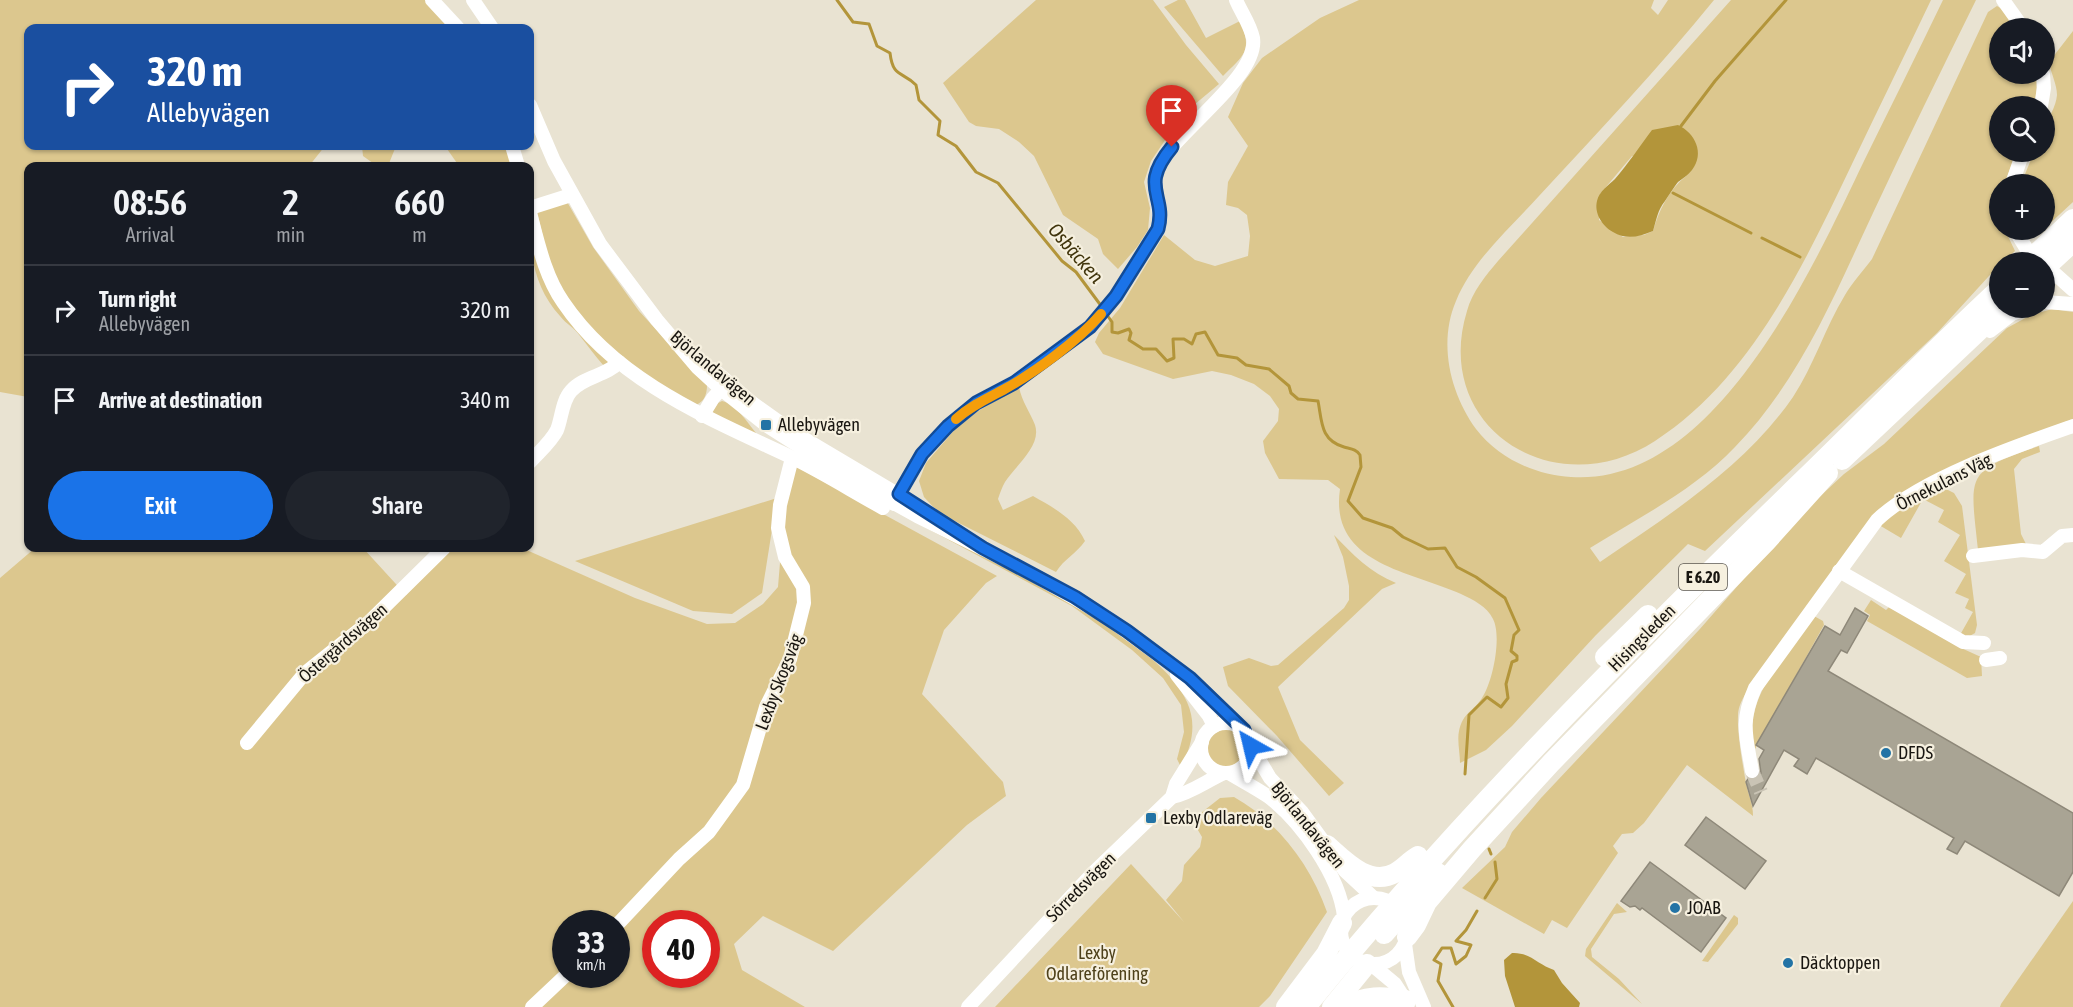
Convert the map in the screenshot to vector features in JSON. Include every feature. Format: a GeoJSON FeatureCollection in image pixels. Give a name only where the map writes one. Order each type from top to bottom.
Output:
{"type":"FeatureCollection","features":[{"type":"Feature","properties":{"kind":"highway"},"geometry":{"type":"LineString","coordinates":[[2048,252],[2073,219]]}},
{"type":"Feature","properties":{"kind":"highway"},"geometry":{"type":"LineString","coordinates":[[2055,253],[2073,242]]}},
{"type":"Feature","properties":{"kind":"highway","name":"Hisingsleden"},"geometry":{"type":"LineString","coordinates":[[1306,1007],[1398,896],[1592,697],[1688,607],[1989,299]]}},
{"type":"Feature","properties":{"kind":"highway","name":"Hisingsleden"},"geometry":{"type":"LineString","coordinates":[[1825,467],[1950,359],[1993,318]]}},
{"type":"Feature","properties":{"kind":"highway"},"geometry":{"type":"LineString","coordinates":[[1376,898],[1396,883],[1418,856],[1627,634],[1783,490],[1825,467]]}},
{"type":"Feature","properties":{"kind":"highway"},"geometry":{"type":"LineString","coordinates":[[1406,940],[1427,902],[1472,849],[1551,763],[1766,542],[1825,467]]}},
{"type":"Feature","properties":{"kind":"highway","name":"Hisingsleden"},"geometry":{"type":"LineString","coordinates":[[1322,1007],[1416,896],[1592,697]]}},
{"type":"Feature","properties":{"kind":"highway"},"geometry":{"type":"LineString","coordinates":[[1327,844],[1354,869],[1379,877],[1394,874],[1418,856]]}},
{"type":"Feature","properties":{"kind":"highway"},"geometry":{"type":"LineString","coordinates":[[1286,1007],[1326,954],[1343,920]]}},
{"type":"Feature","properties":{"kind":"highway"},"geometry":{"type":"LineString","coordinates":[[1332,1007],[1369,964]]}},
{"type":"Feature","properties":{"kind":"highway"},"geometry":{"type":"LineString","coordinates":[[1344,1007],[1367,998],[1381,996],[1413,1005]]}},
{"type":"Feature","properties":{"kind":"street"},"geometry":{"type":"LineString","coordinates":[[432,0],[454,24]]}},
{"type":"Feature","properties":{"kind":"street"},"geometry":{"type":"LineString","coordinates":[[473,0],[489,24]]}},
{"type":"Feature","properties":{"kind":"street"},"geometry":{"type":"LineString","coordinates":[[894,503],[922,454],[948,426],[976,403],[1014,383],[1072,342],[1108,306],[1158,229],[1159,215],[1154,183],[1160,164],[1193,123],[1238,78],[1247,63],[1253,39],[1236,0]]}},
{"type":"Feature","properties":{"kind":"street"},"geometry":{"type":"LineString","coordinates":[[2003,0],[2016,18]]}},
{"type":"Feature","properties":{"kind":"street","name":"Björlandavägen"},"geometry":{"type":"LineString","coordinates":[[534,114],[571,195],[605,251],[657,320],[697,367],[894,503],[983,548],[1105,616],[1190,678],[1237,725]]}},
{"type":"Feature","properties":{"kind":"street"},"geometry":{"type":"LineString","coordinates":[[534,209],[571,195]]}},
{"type":"Feature","properties":{"kind":"street"},"geometry":{"type":"LineString","coordinates":[[534,225],[549,276],[558,296],[579,323],[619,362],[702,416],[792,458]]}},
{"type":"Feature","properties":{"kind":"street"},"geometry":{"type":"LineString","coordinates":[[2021,240],[2030,252]]}},
{"type":"Feature","properties":{"kind":"street"},"geometry":{"type":"LineString","coordinates":[[2055,275],[2073,290]]}},
{"type":"Feature","properties":{"kind":"street"},"geometry":{"type":"LineString","coordinates":[[2055,302],[2073,304]]}},
{"type":"Feature","properties":{"kind":"street"},"geometry":{"type":"LineString","coordinates":[[1950,359],[1967,350],[2008,318]]}},
{"type":"Feature","properties":{"kind":"street"},"geometry":{"type":"LineString","coordinates":[[534,458],[555,434],[564,404],[573,388],[584,380],[613,368],[619,362]]}},
{"type":"Feature","properties":{"kind":"street"},"geometry":{"type":"LineString","coordinates":[[702,416],[724,386]]}},
{"type":"Feature","properties":{"kind":"street","name":"Örnekulans Väg"},"geometry":{"type":"LineString","coordinates":[[1752,771],[1744,724],[1748,703],[1755,688],[1878,520],[1888,510],[1912,494],[1980,461],[2073,426]]}},
{"type":"Feature","properties":{"kind":"street","name":"Björlandavägen"},"geometry":{"type":"LineString","coordinates":[[792,458],[844,487],[894,503]]}},
{"type":"Feature","properties":{"kind":"street","name":"Lexby Skogsväg"},"geometry":{"type":"LineString","coordinates":[[630,911],[679,859],[709,832],[743,785],[766,707],[790,659],[804,603],[804,590],[785,558],[778,528],[780,504],[792,458]]}},
{"type":"Feature","properties":{"kind":"street"},"geometry":{"type":"LineString","coordinates":[[1973,556],[2022,550],[2043,552],[2061,536],[2073,535]]}},
{"type":"Feature","properties":{"kind":"street","name":"Östergårdsvägen"},"geometry":{"type":"LineString","coordinates":[[248,743],[305,673],[369,622],[440,552]]}},
{"type":"Feature","properties":{"kind":"street"},"geometry":{"type":"LineString","coordinates":[[1839,571],[1963,642],[1983,643]]}},
{"type":"Feature","properties":{"kind":"street"},"geometry":{"type":"LineString","coordinates":[[1986,660],[2000,658]]}},
{"type":"Feature","properties":{"kind":"street","name":"Björlandavägen"},"geometry":{"type":"LineString","coordinates":[[1169,664],[1209,716],[1214,726]]}},
{"type":"Feature","properties":{"kind":"street"},"geometry":{"type":"LineString","coordinates":[[1223,723],[1237,725],[1248,735],[1251,746],[1250,757],[1244,766],[1226,773],[1208,765],[1203,756],[1202,742],[1206,734],[1214,726],[1223,723]]}},
{"type":"Feature","properties":{"kind":"street","name":"Sörredsvägen"},"geometry":{"type":"LineString","coordinates":[[968,1007],[1093,873],[1172,797],[1176,784],[1202,742]]}},
{"type":"Feature","properties":{"kind":"street","name":"Björlandavägen"},"geometry":{"type":"LineString","coordinates":[[1251,746],[1270,778],[1327,844],[1345,871],[1376,898]]}},
{"type":"Feature","properties":{"kind":"street","name":"Björlandavägen"},"geometry":{"type":"LineString","coordinates":[[1226,773],[1268,797],[1297,825],[1322,858],[1335,881],[1341,896],[1343,920]]}},
{"type":"Feature","properties":{"kind":"street","name":"Sörredsvägen"},"geometry":{"type":"LineString","coordinates":[[1172,797],[1186,794],[1200,784],[1226,773]]}},
{"type":"Feature","properties":{"kind":"street"},"geometry":{"type":"LineString","coordinates":[[1376,898],[1388,901],[1401,911],[1406,921],[1413,1005],[1395,984],[1369,964],[1354,957],[1346,949],[1342,938],[1343,920],[1357,903],[1376,898]]}},
{"type":"Feature","properties":{"kind":"street"},"geometry":{"type":"LineString","coordinates":[[1369,964],[1391,960],[1406,940]]}},
{"type":"Feature","properties":{"kind":"street"},"geometry":{"type":"LineString","coordinates":[[532,1007],[552,988]]}},
{"type":"Feature","properties":{"kind":"green space"},"geometry":{"type":"Polygon","coordinates":[[[0,0],[425,0],[448,24],[24,24],[24,150],[322,150],[312,162],[24,162],[24,396],[0,392],[0,0]]]}},
{"type":"Feature","properties":{"kind":"green space"},"geometry":{"type":"Polygon","coordinates":[[[1036,0],[1153,0],[1186,45],[1219,84],[1182,115],[1151,161],[1144,182],[1150,208],[1148,230],[1118,269],[1103,254],[1098,239],[1063,215],[1034,156],[1019,142],[999,129],[976,126],[969,122],[943,83],[1036,0]]]}},
{"type":"Feature","properties":{"kind":"green space"},"geometry":{"type":"Polygon","coordinates":[[[1178,0],[1185,0],[1206,38],[1240,21],[1246,46],[1241,57],[1223,76],[1164,7],[1178,0]]]}},
{"type":"Feature","properties":{"kind":"green space"},"geometry":{"type":"Polygon","coordinates":[[[1359,0],[1654,0],[1651,8],[1658,15],[1668,0],[1714,0],[1650,75],[1482,259],[1463,286],[1451,317],[1448,334],[1450,367],[1459,400],[1476,429],[1495,448],[1518,463],[1544,473],[1571,477],[1623,471],[1670,447],[1713,410],[1752,363],[1786,311],[1817,257],[1943,0],[1976,0],[1814,336],[1778,394],[1735,447],[1702,477],[1666,502],[1590,548],[1600,562],[1679,508],[1729,468],[1774,422],[1793,397],[1845,295],[1872,259],[1988,12],[1997,6],[2007,12],[2010,18],[1989,18],[1989,84],[2037,84],[2036,96],[1989,96],[1989,162],[2013,162],[2008,174],[1989,174],[1989,240],[2010,240],[2015,251],[1989,252],[1989,276],[1937,333],[1705,551],[1688,544],[1596,635],[1512,726],[1486,750],[1460,763],[1458,738],[1461,725],[1486,691],[1495,659],[1496,627],[1487,610],[1461,594],[1377,561],[1360,549],[1347,534],[1340,514],[1340,489],[1328,480],[1279,479],[1265,453],[1263,441],[1278,421],[1279,409],[1270,396],[1254,384],[1212,371],[1173,379],[1103,354],[1095,342],[1099,333],[1120,308],[1164,235],[1195,260],[1215,266],[1248,256],[1250,236],[1247,215],[1238,208],[1226,205],[1228,182],[1248,146],[1228,117],[1243,83],[1262,58],[1320,18],[1359,0]]]}},
{"type":"Feature","properties":{"kind":"green space"},"geometry":{"type":"Polygon","coordinates":[[[1731,0],[1931,0],[1815,241],[1772,316],[1720,385],[1689,415],[1655,441],[1617,459],[1578,465],[1542,459],[1510,444],[1484,421],[1467,390],[1461,353],[1469,304],[1480,284],[1731,0]],[[1632,156],[1600,194],[1599,220],[1623,237],[1644,235],[1653,231],[1665,201],[1686,176],[1632,156]]]}},
{"type":"Feature","properties":{"kind":"green space"},"geometry":{"type":"Polygon","coordinates":[[[2073,31],[2073,202],[2055,219],[2055,174],[2025,174],[2030,162],[2055,162],[2057,95],[2055,54],[2073,31]]]}},
{"type":"Feature","properties":{"kind":"green space"},"geometry":{"type":"Polygon","coordinates":[[[362,150],[394,150],[390,162],[371,162],[363,156],[362,150]]]}},
{"type":"Feature","properties":{"kind":"green space"},"geometry":{"type":"Polygon","coordinates":[[[448,150],[508,150],[510,162],[456,162],[448,150]]]}},
{"type":"Feature","properties":{"kind":"green space"},"geometry":{"type":"Polygon","coordinates":[[[566,200],[593,247],[639,311],[707,385],[700,403],[693,406],[665,391],[603,343],[562,291],[548,259],[537,211],[566,200]]]}},
{"type":"Feature","properties":{"kind":"green space"},"geometry":{"type":"Polygon","coordinates":[[[534,245],[537,257],[608,363],[604,366],[578,333],[552,307],[537,276],[534,264],[534,245]]]}},
{"type":"Feature","properties":{"kind":"green space"},"geometry":{"type":"Polygon","coordinates":[[[2055,309],[2073,312],[2073,419],[2017,440],[1911,488],[1748,690],[1740,705],[1738,723],[1743,768],[1753,816],[1687,765],[1644,823],[1633,833],[1622,834],[1613,846],[1618,853],[1567,928],[1552,920],[1544,934],[1462,888],[1505,847],[1512,832],[1541,798],[1699,630],[1797,518],[1844,474],[1884,444],[2007,328],[2025,318],[2055,318],[2055,309]]]}},
{"type":"Feature","properties":{"kind":"green space"},"geometry":{"type":"Polygon","coordinates":[[[1019,387],[1035,425],[1035,441],[1005,482],[998,499],[1003,510],[1033,496],[1076,526],[1085,541],[1056,572],[939,513],[924,497],[919,481],[926,463],[963,420],[1019,387]]]}},
{"type":"Feature","properties":{"kind":"green space"},"geometry":{"type":"Polygon","coordinates":[[[722,401],[732,406],[745,419],[756,433],[752,438],[712,412],[722,401]]]}},
{"type":"Feature","properties":{"kind":"green space"},"geometry":{"type":"Polygon","coordinates":[[[2039,446],[2040,452],[2022,459],[2014,469],[2021,534],[2027,546],[1978,550],[1974,505],[1977,479],[1997,462],[2039,446]]]}},
{"type":"Feature","properties":{"kind":"green space"},"geometry":{"type":"Polygon","coordinates":[[[795,466],[997,576],[986,583],[944,630],[922,694],[1003,782],[1006,796],[967,825],[833,951],[763,916],[734,944],[742,970],[805,1007],[0,1007],[0,578],[30,552],[367,552],[406,595],[445,552],[531,552],[635,598],[707,624],[735,623],[763,604],[778,587],[785,502],[795,466]]]}},
{"type":"Feature","properties":{"kind":"green space"},"geometry":{"type":"Polygon","coordinates":[[[1942,487],[1954,493],[1962,506],[1977,625],[1975,633],[1968,637],[1960,635],[1973,612],[1965,608],[1969,599],[1955,593],[1966,574],[1944,561],[1960,535],[1938,522],[1944,510],[1923,499],[1901,538],[1879,525],[1891,511],[1935,488],[1942,487]]]}},
{"type":"Feature","properties":{"kind":"green space"},"geometry":{"type":"Polygon","coordinates":[[[777,498],[762,593],[732,614],[693,611],[575,561],[777,498]]]}},
{"type":"Feature","properties":{"kind":"green space"},"geometry":{"type":"Polygon","coordinates":[[[915,522],[981,552],[1065,598],[1143,651],[1170,677],[1190,710],[1192,735],[1181,767],[1177,759],[1184,732],[1181,705],[1163,678],[1132,650],[1072,606],[915,522]]]}},
{"type":"Feature","properties":{"kind":"green space"},"geometry":{"type":"Polygon","coordinates":[[[1334,535],[1370,568],[1396,583],[1382,589],[1278,687],[1300,740],[1344,783],[1329,796],[1277,736],[1228,686],[1223,667],[1249,658],[1271,666],[1278,665],[1344,608],[1349,600],[1349,586],[1343,557],[1334,535]]]}},
{"type":"Feature","properties":{"kind":"green space"},"geometry":{"type":"Polygon","coordinates":[[[1871,600],[1886,610],[1889,607],[1981,657],[1982,676],[1967,678],[1867,621],[1870,615],[1864,611],[1871,600]]]}},
{"type":"Feature","properties":{"kind":"green space"},"geometry":{"type":"Polygon","coordinates":[[[1814,616],[1823,621],[1824,625],[1755,749],[1752,730],[1760,695],[1780,661],[1814,616]]]}},
{"type":"Feature","properties":{"kind":"green space"},"geometry":{"type":"Polygon","coordinates":[[[1226,728],[1234,729],[1240,734],[1245,740],[1245,756],[1240,762],[1234,767],[1226,768],[1218,767],[1212,762],[1207,756],[1206,748],[1207,740],[1212,734],[1218,729],[1226,728]]]}},
{"type":"Feature","properties":{"kind":"green space","name":"Lexby Odlareförening"},"geometry":{"type":"Polygon","coordinates":[[[1234,797],[1265,819],[1291,846],[1311,877],[1327,912],[1270,996],[1259,1007],[995,1007],[1131,864],[1184,922],[1166,900],[1182,881],[1184,865],[1200,847],[1202,837],[1192,820],[1220,798],[1234,797]]]}},
{"type":"Feature","properties":{"kind":"green space"},"geometry":{"type":"Polygon","coordinates":[[[2073,901],[2073,1007],[2000,1007],[2001,1004],[2073,901]]]}},
{"type":"Feature","properties":{"kind":"green space"},"geometry":{"type":"Polygon","coordinates":[[[1617,903],[1627,912],[1614,914],[1591,949],[1592,957],[1619,979],[1642,1004],[1585,956],[1586,949],[1617,903]]]}},
{"type":"Feature","properties":{"kind":"green space"},"geometry":{"type":"Polygon","coordinates":[[[1734,915],[1738,918],[1738,924],[1708,962],[1702,961],[1734,915]]]}},
{"type":"Feature","properties":{"kind":"shaded area"},"geometry":{"type":"Polygon","coordinates":[[[1678,125],[1689,133],[1696,144],[1698,157],[1696,164],[1678,182],[1663,204],[1653,231],[1633,237],[1613,232],[1602,223],[1598,214],[1596,206],[1600,194],[1620,173],[1652,130],[1678,125]]]}},
{"type":"Feature","properties":{"kind":"shaded area"},"geometry":{"type":"Polygon","coordinates":[[[1512,953],[1529,957],[1554,970],[1580,1003],[1579,1007],[1515,1007],[1505,976],[1504,960],[1512,953]]]}},
{"type":"Feature","properties":{"kind":"building","name":"DFDS"},"geometry":{"type":"Polygon","coordinates":[[[1855,608],[1868,616],[1847,653],[1841,650],[1828,671],[2073,813],[2073,872],[2059,896],[1965,841],[1957,854],[1947,849],[1954,838],[1816,758],[1807,774],[1794,766],[1799,759],[1784,750],[1753,806],[1746,782],[1748,779],[1757,778],[1761,773],[1759,759],[1764,750],[1756,745],[1825,626],[1840,635],[1855,608]]]}},
{"type":"Feature","properties":{"kind":"building","name":"JOAB"},"geometry":{"type":"Polygon","coordinates":[[[1706,817],[1766,861],[1745,889],[1685,845],[1706,817]]]}},
{"type":"Feature","properties":{"kind":"building","name":"JOAB"},"geometry":{"type":"Polygon","coordinates":[[[1650,862],[1726,918],[1701,952],[1642,908],[1640,910],[1635,906],[1630,907],[1621,901],[1650,862]]]}},
{"type":"Feature","properties":{"kind":"waterway","name":"Osbäcken"},"geometry":{"type":"LineString","coordinates":[[837,0],[853,22],[869,24],[877,46],[890,53],[893,67],[916,85],[919,100],[940,121],[938,135],[956,146],[976,172],[998,183],[1062,261],[1076,272],[1102,307]]}},
{"type":"Feature","properties":{"kind":"waterway"},"geometry":{"type":"LineString","coordinates":[[1681,126],[1715,81],[1786,0]]}},
{"type":"Feature","properties":{"kind":"waterway"},"geometry":{"type":"LineString","coordinates":[[1673,193],[1751,233]]}},
{"type":"Feature","properties":{"kind":"waterway"},"geometry":{"type":"LineString","coordinates":[[1762,238],[1800,257]]}},
{"type":"Feature","properties":{"kind":"waterway","name":"Osbäcken"},"geometry":{"type":"LineString","coordinates":[[1107,315],[1112,322],[1112,332],[1118,333],[1129,329],[1131,333],[1129,340],[1143,349],[1156,349],[1167,361],[1174,358],[1173,339],[1184,339],[1192,344],[1196,334],[1205,332],[1218,355],[1237,358],[1246,365],[1269,369],[1289,386],[1291,393],[1298,399],[1318,401],[1326,435],[1336,444],[1355,450],[1360,455],[1361,467],[1348,501],[1363,518],[1392,528],[1403,537],[1428,549],[1445,548],[1457,567],[1476,577],[1505,598],[1519,630],[1514,635],[1511,651],[1517,656],[1517,660],[1512,662],[1506,684],[1508,698],[1501,707],[1487,697],[1469,715],[1465,774]]}},
{"type":"Feature","properties":{"kind":"waterway","name":"Osbäcken"},"geometry":{"type":"LineString","coordinates":[[1489,849],[1491,854]]}},
{"type":"Feature","properties":{"kind":"waterway","name":"Osbäcken"},"geometry":{"type":"LineString","coordinates":[[1485,898],[1497,879],[1495,862]]}},
{"type":"Feature","properties":{"kind":"waterway","name":"Osbäcken"},"geometry":{"type":"LineString","coordinates":[[1453,1007],[1438,981],[1441,964],[1434,960],[1442,948],[1451,948],[1456,964],[1466,956],[1471,945],[1456,941],[1466,930],[1477,911]]}},
{"type":"Feature","properties":{"kind":"tunnel"},"geometry":{"type":"LineString","coordinates":[[1752,771],[1761,792]]}},
{"type":"Feature","properties":{"kind":"slow traffic"},"geometry":{"type":"LineString","coordinates":[[956,419],[976,403],[1014,383],[1072,342],[1101,314]]}},
{"type":"Feature","properties":{"kind":"place","name":"Allebyvägen"},"geometry":{"type":"Point","coordinates":[766,425]}},
{"type":"Feature","properties":{"kind":"place","name":"DFDS"},"geometry":{"type":"Point","coordinates":[1886,753]}},
{"type":"Feature","properties":{"kind":"place","name":"Lexby Odlareväg"},"geometry":{"type":"Point","coordinates":[1151,818]}},
{"type":"Feature","properties":{"kind":"place","name":"JOAB"},"geometry":{"type":"Point","coordinates":[1675,908]}},
{"type":"Feature","properties":{"kind":"place","name":"Däcktoppen"},"geometry":{"type":"Point","coordinates":[1788,963]}},
{"type":"Feature","properties":{"kind":"route"},"geometry":{"type":"LineString","coordinates":[[1172,147],[1156,170],[1154,186],[1160,219],[1158,229],[1116,296],[1090,327],[1072,342],[1014,383],[976,403],[948,426],[922,454],[899,494],[983,548],[1075,597],[1127,631],[1190,678],[1244,730],[1251,746]]}}]}
